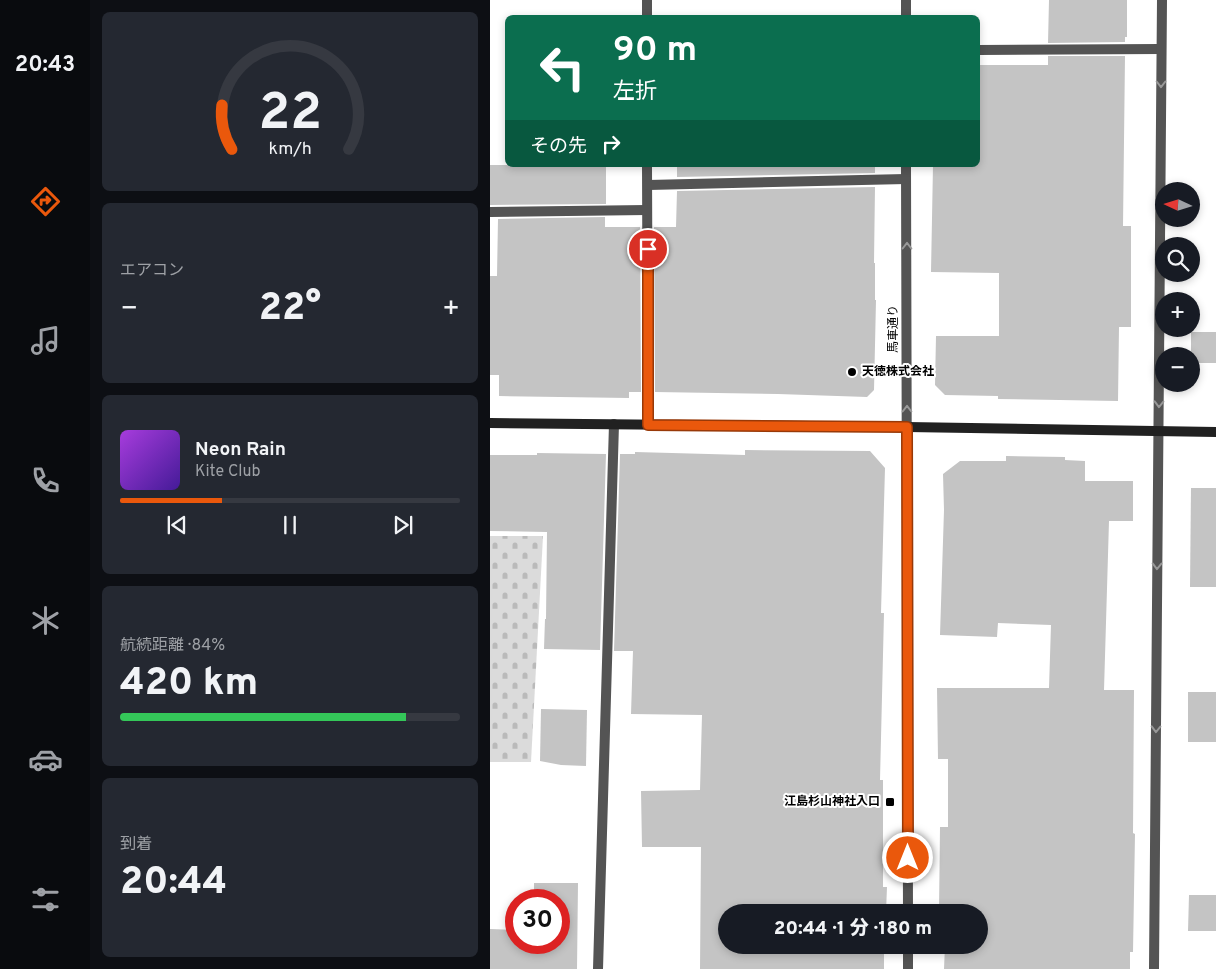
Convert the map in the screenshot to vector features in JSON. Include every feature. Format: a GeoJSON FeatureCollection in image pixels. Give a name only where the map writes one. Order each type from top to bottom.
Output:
{"type":"FeatureCollection","features":[{"type":"Feature","properties":{"kind":"street"},"geometry":{"type":"LineString","coordinates":[[647,0],[647,15]]}},
{"type":"Feature","properties":{"kind":"street"},"geometry":{"type":"LineString","coordinates":[[906,0],[906,15]]}},
{"type":"Feature","properties":{"kind":"street"},"geometry":{"type":"LineString","coordinates":[[1154,969],[1162,0]]}},
{"type":"Feature","properties":{"kind":"street"},"geometry":{"type":"LineString","coordinates":[[980,50],[1161,50]]}},
{"type":"Feature","properties":{"kind":"street"},"geometry":{"type":"LineString","coordinates":[[648,167],[648,425]]}},
{"type":"Feature","properties":{"kind":"street","name":"馬車通り"},"geometry":{"type":"LineString","coordinates":[[906,167],[908,904]]}},
{"type":"Feature","properties":{"kind":"street"},"geometry":{"type":"LineString","coordinates":[[648,185],[906,179]]}},
{"type":"Feature","properties":{"kind":"street"},"geometry":{"type":"LineString","coordinates":[[490,212],[647,210]]}},
{"type":"Feature","properties":{"kind":"street"},"geometry":{"type":"LineString","coordinates":[[490,424],[907,427],[1216,432]]}},
{"type":"Feature","properties":{"kind":"street"},"geometry":{"type":"LineString","coordinates":[[598,969],[614,424]]}},
{"type":"Feature","properties":{"kind":"street"},"geometry":{"type":"LineString","coordinates":[[908,954],[908,969]]}},
{"type":"Feature","properties":{"kind":"green space"},"geometry":{"type":"Polygon","coordinates":[[[490,536],[543,536],[531,762],[490,762],[490,536]]]}},
{"type":"Feature","properties":{"kind":"building"},"geometry":{"type":"Polygon","coordinates":[[[1049,0],[1127,0],[1127,37],[1125,37],[1125,42],[1048,43],[1049,0]]]}},
{"type":"Feature","properties":{"kind":"building"},"geometry":{"type":"Polygon","coordinates":[[[1048,56],[1125,56],[1123,226],[1131,226],[1131,327],[1119,327],[1118,401],[998,399],[998,396],[945,395],[935,385],[936,336],[999,336],[999,273],[931,272],[933,167],[980,167],[980,65],[1048,65],[1048,56]]]}},
{"type":"Feature","properties":{"kind":"building"},"geometry":{"type":"Polygon","coordinates":[[[490,165],[505,165],[505,167],[606,167],[606,204],[490,205],[490,165]]]}},
{"type":"Feature","properties":{"kind":"building"},"geometry":{"type":"Polygon","coordinates":[[[677,167],[875,167],[875,173],[677,177],[677,167]]]}},
{"type":"Feature","properties":{"kind":"building"},"geometry":{"type":"Polygon","coordinates":[[[875,187],[874,263],[876,300],[874,390],[867,397],[655,392],[654,227],[676,227],[677,191],[875,187]]]}},
{"type":"Feature","properties":{"kind":"building"},"geometry":{"type":"Polygon","coordinates":[[[605,217],[605,227],[640,227],[641,392],[629,392],[629,398],[499,396],[499,375],[490,375],[490,276],[497,276],[498,219],[605,217]]]}},
{"type":"Feature","properties":{"kind":"building"},"geometry":{"type":"Polygon","coordinates":[[[1200,332],[1216,332],[1216,363],[1200,363],[1200,347],[1191,347],[1191,337],[1200,337],[1200,332]]]}},
{"type":"Feature","properties":{"kind":"building"},"geometry":{"type":"Polygon","coordinates":[[[745,450],[870,451],[885,468],[881,613],[884,613],[880,780],[883,780],[883,887],[887,887],[886,904],[718,904],[718,954],[884,954],[884,969],[700,969],[701,847],[642,847],[641,791],[700,790],[702,715],[631,714],[633,651],[614,651],[620,454],[635,454],[635,452],[745,455],[745,450]]]}},
{"type":"Feature","properties":{"kind":"building"},"geometry":{"type":"Polygon","coordinates":[[[537,453],[606,454],[600,650],[544,649],[547,532],[490,531],[490,455],[537,455],[537,453]]]}},
{"type":"Feature","properties":{"kind":"building"},"geometry":{"type":"Polygon","coordinates":[[[1006,456],[1065,457],[1065,460],[1085,461],[1085,481],[1133,481],[1133,521],[1109,521],[1104,690],[1134,690],[1133,833],[1135,834],[1133,952],[1130,952],[1130,969],[944,969],[945,954],[988,954],[988,904],[939,904],[940,827],[948,827],[948,759],[938,759],[937,688],[1049,688],[1051,625],[998,623],[997,637],[940,635],[944,510],[943,474],[960,461],[1006,461],[1006,456]]]}},
{"type":"Feature","properties":{"kind":"building"},"geometry":{"type":"Polygon","coordinates":[[[1191,488],[1216,488],[1216,587],[1190,587],[1191,488]]]}},
{"type":"Feature","properties":{"kind":"building"},"geometry":{"type":"Polygon","coordinates":[[[1188,692],[1216,692],[1216,742],[1188,742],[1188,692]]]}},
{"type":"Feature","properties":{"kind":"building"},"geometry":{"type":"Polygon","coordinates":[[[541,709],[587,710],[586,766],[561,765],[540,761],[541,709]]]}},
{"type":"Feature","properties":{"kind":"building"},"geometry":{"type":"Polygon","coordinates":[[[534,883],[578,883],[577,969],[490,969],[490,929],[505,930],[505,954],[570,954],[570,889],[534,889],[534,883]]]}},
{"type":"Feature","properties":{"kind":"building"},"geometry":{"type":"Polygon","coordinates":[[[1189,895],[1216,895],[1216,931],[1188,931],[1189,895]]]}},
{"type":"Feature","properties":{"kind":"place","name":"天徳株式会社"},"geometry":{"type":"Point","coordinates":[852,372]}},
{"type":"Feature","properties":{"kind":"place","name":"江島杉山神社入口"},"geometry":{"type":"Point","coordinates":[890,802]}},
{"type":"Feature","properties":{"kind":"route"},"geometry":{"type":"LineString","coordinates":[[648,249],[648,425],[907,427],[908,858]]}}]}
